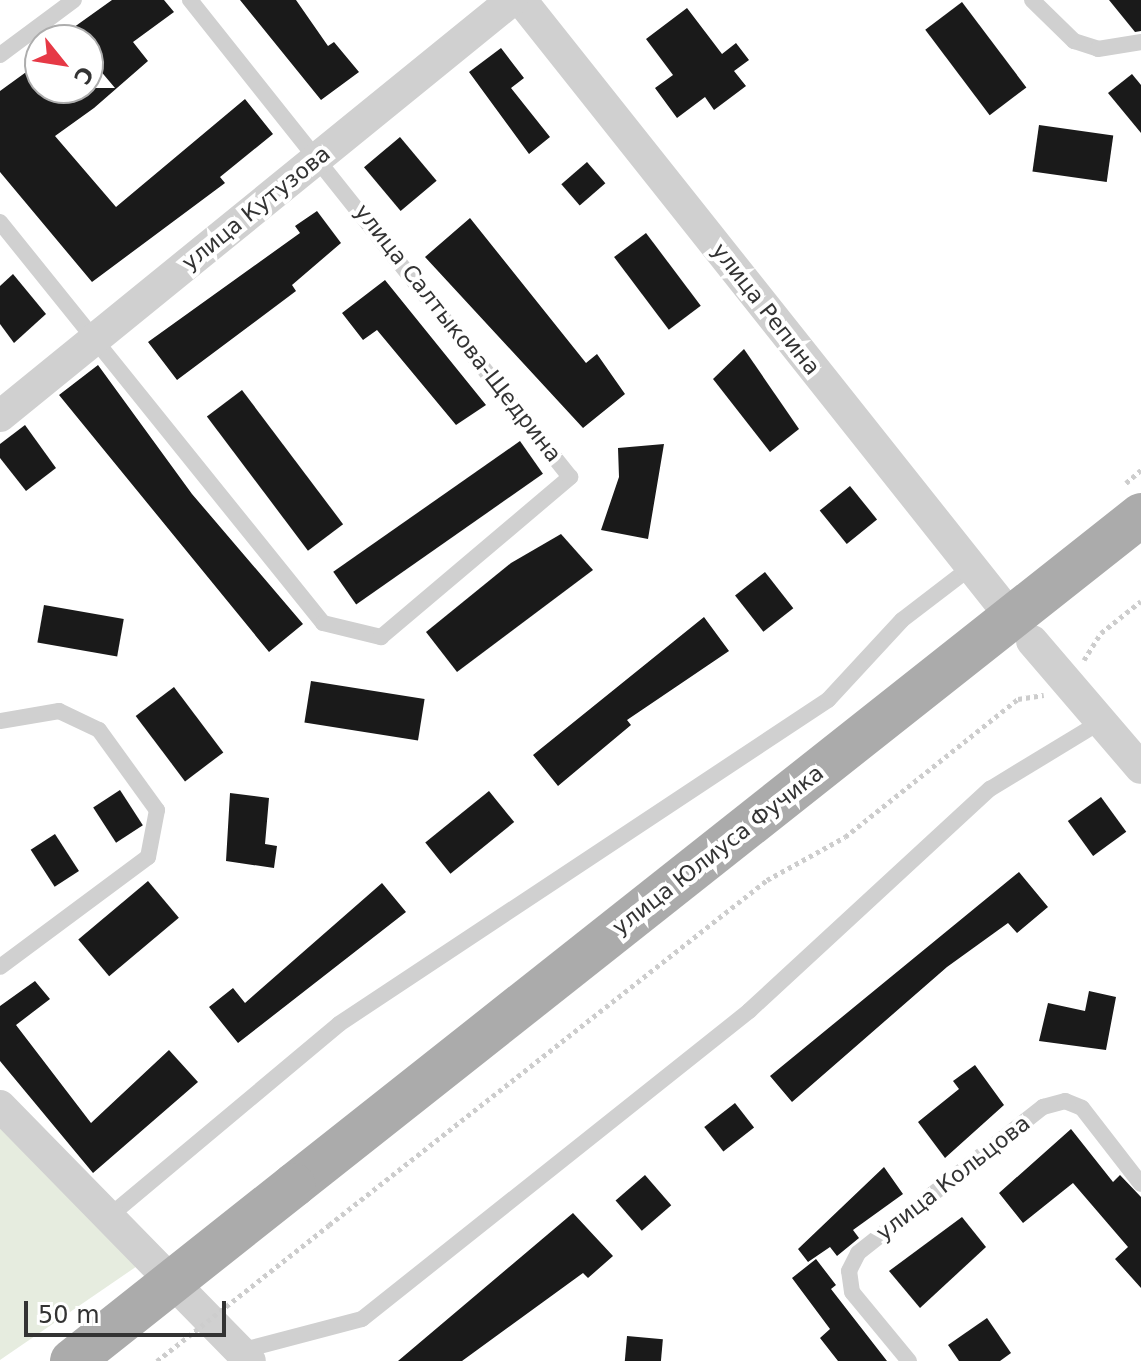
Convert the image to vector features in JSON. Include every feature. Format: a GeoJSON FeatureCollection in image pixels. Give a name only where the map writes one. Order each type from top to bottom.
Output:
{"type":"FeatureCollection","features":[{"type":"Feature","properties":{"kind":"main road","name":"улица Юлиуса Фучика"},"geometry":{"type":"LineString","coordinates":[[312,1207],[1022,629],[1141,515]]}},
{"type":"Feature","properties":{"kind":"main road","name":"улица Юлиуса Фучика"},"geometry":{"type":"LineString","coordinates":[[1022,629],[1141,554]]}},
{"type":"Feature","properties":{"kind":"main road"},"geometry":{"type":"LineString","coordinates":[[72,1361],[312,1207]]}},
{"type":"Feature","properties":{"kind":"main road"},"geometry":{"type":"LineString","coordinates":[[119,1361],[312,1207]]}},
{"type":"Feature","properties":{"kind":"street","name":"улица Кутузова"},"geometry":{"type":"LineString","coordinates":[[0,416],[512,0]]}},
{"type":"Feature","properties":{"kind":"street","name":"улица Репина"},"geometry":{"type":"LineString","coordinates":[[521,0],[971,567],[1141,768]]}},
{"type":"Feature","properties":{"kind":"street"},"geometry":{"type":"LineString","coordinates":[[0,1106],[105,1220],[247,1355]]}},
{"type":"Feature","properties":{"kind":"lane"},"geometry":{"type":"LineString","coordinates":[[0,55],[74,0]]}},
{"type":"Feature","properties":{"kind":"lane","name":"улица Салтыкова-Щедрина"},"geometry":{"type":"LineString","coordinates":[[0,222],[99,337],[323,623],[381,637],[570,477],[320,156],[190,0]]}},
{"type":"Feature","properties":{"kind":"lane"},"geometry":{"type":"LineString","coordinates":[[1032,0],[1074,41],[1098,49],[1141,42]]}},
{"type":"Feature","properties":{"kind":"lane"},"geometry":{"type":"LineString","coordinates":[[105,1220],[339,1024],[828,700],[902,620],[971,567]]}},
{"type":"Feature","properties":{"kind":"lane"},"geometry":{"type":"LineString","coordinates":[[0,721],[59,711],[99,730],[157,810],[148,857],[0,967]]}},
{"type":"Feature","properties":{"kind":"lane"},"geometry":{"type":"LineString","coordinates":[[247,1355],[362,1319],[749,1011],[990,789],[1100,722]]}},
{"type":"Feature","properties":{"kind":"lane","name":"улица Кольцова"},"geometry":{"type":"LineString","coordinates":[[909,1361],[852,1292],[849,1271],[858,1253],[1043,1107],[1065,1101],[1082,1108],[1141,1184]]}},
{"type":"Feature","properties":{"kind":"path"},"geometry":{"type":"LineString","coordinates":[[1083,661],[1101,633],[1141,601]]}},
{"type":"Feature","properties":{"kind":"path"},"geometry":{"type":"LineString","coordinates":[[157,1361],[312,1207],[767,880],[845,837],[1018,699],[1048,693]]}},
{"type":"Feature","properties":{"kind":"shaded area"},"geometry":{"type":"Polygon","coordinates":[[[0,1127],[143,1262],[0,1360],[0,1127]]]}},
{"type":"Feature","properties":{"kind":"building"},"geometry":{"type":"Polygon","coordinates":[[[112,0],[164,0],[174,12],[133,42],[148,61],[104,99],[104,88],[115,88],[104,75],[104,24],[78,24],[112,0]]]}},
{"type":"Feature","properties":{"kind":"building"},"geometry":{"type":"Polygon","coordinates":[[[240,0],[296,0],[328,46],[334,42],[359,72],[321,100],[240,0]]]}},
{"type":"Feature","properties":{"kind":"building"},"geometry":{"type":"Polygon","coordinates":[[[1109,0],[1141,0],[1141,31],[1135,32],[1109,0]]]}},
{"type":"Feature","properties":{"kind":"building"},"geometry":{"type":"Polygon","coordinates":[[[962,2],[1026,87],[990,115],[925,30],[962,2]]]}},
{"type":"Feature","properties":{"kind":"building"},"geometry":{"type":"Polygon","coordinates":[[[687,8],[722,54],[736,43],[749,60],[734,71],[746,86],[714,110],[705,97],[677,118],[655,88],[673,75],[646,39],[687,8]]]}},
{"type":"Feature","properties":{"kind":"building"},"geometry":{"type":"Polygon","coordinates":[[[501,48],[524,78],[511,88],[550,137],[529,154],[469,72],[501,48]]]}},
{"type":"Feature","properties":{"kind":"building"},"geometry":{"type":"Polygon","coordinates":[[[24,74],[24,104],[99,104],[55,136],[116,207],[245,99],[273,134],[220,177],[225,183],[92,282],[0,172],[0,91],[24,74]]]}},
{"type":"Feature","properties":{"kind":"building"},"geometry":{"type":"Polygon","coordinates":[[[1132,74],[1141,85],[1141,133],[1108,93],[1132,74]]]}},
{"type":"Feature","properties":{"kind":"building"},"geometry":{"type":"Polygon","coordinates":[[[1039,125],[1113,135],[1107,182],[1032,172],[1039,125]]]}},
{"type":"Feature","properties":{"kind":"building"},"geometry":{"type":"Polygon","coordinates":[[[400,137],[437,181],[401,211],[364,167],[400,137]]]}},
{"type":"Feature","properties":{"kind":"building"},"geometry":{"type":"Polygon","coordinates":[[[587,162],[605,183],[580,205],[561,184],[587,162]]]}},
{"type":"Feature","properties":{"kind":"building"},"geometry":{"type":"Polygon","coordinates":[[[317,211],[341,243],[292,285],[296,291],[177,380],[148,342],[300,233],[295,226],[317,211]]]}},
{"type":"Feature","properties":{"kind":"building"},"geometry":{"type":"Polygon","coordinates":[[[470,218],[586,363],[597,354],[625,394],[583,428],[425,257],[470,218]]]}},
{"type":"Feature","properties":{"kind":"building"},"geometry":{"type":"Polygon","coordinates":[[[646,233],[701,306],[669,330],[614,257],[646,233]]]}},
{"type":"Feature","properties":{"kind":"building"},"geometry":{"type":"Polygon","coordinates":[[[13,274],[46,314],[14,343],[0,324],[0,286],[13,274]]]}},
{"type":"Feature","properties":{"kind":"building"},"geometry":{"type":"Polygon","coordinates":[[[385,280],[486,405],[456,425],[377,330],[363,340],[342,313],[385,280]]]}},
{"type":"Feature","properties":{"kind":"building"},"geometry":{"type":"Polygon","coordinates":[[[744,349],[799,429],[770,452],[713,379],[744,349]]]}},
{"type":"Feature","properties":{"kind":"building"},"geometry":{"type":"Polygon","coordinates":[[[98,365],[192,494],[303,624],[269,652],[59,395],[98,365]]]}},
{"type":"Feature","properties":{"kind":"building"},"geometry":{"type":"Polygon","coordinates":[[[242,390],[343,524],[308,551],[207,416],[242,390]]]}},
{"type":"Feature","properties":{"kind":"building"},"geometry":{"type":"Polygon","coordinates":[[[25,425],[56,468],[26,491],[0,458],[0,444],[25,425]]]}},
{"type":"Feature","properties":{"kind":"building"},"geometry":{"type":"Polygon","coordinates":[[[520,441],[543,474],[356,605],[333,572],[520,441]]]}},
{"type":"Feature","properties":{"kind":"building"},"geometry":{"type":"Polygon","coordinates":[[[664,444],[648,539],[601,530],[619,477],[618,448],[664,444]]]}},
{"type":"Feature","properties":{"kind":"building"},"geometry":{"type":"Polygon","coordinates":[[[850,486],[877,519],[847,544],[820,511],[850,486]]]}},
{"type":"Feature","properties":{"kind":"building"},"geometry":{"type":"Polygon","coordinates":[[[561,534],[593,570],[457,672],[426,632],[511,563],[561,534]]]}},
{"type":"Feature","properties":{"kind":"building"},"geometry":{"type":"Polygon","coordinates":[[[765,572],[793,608],[763,632],[735,595],[765,572]]]}},
{"type":"Feature","properties":{"kind":"building"},"geometry":{"type":"Polygon","coordinates":[[[44,605],[124,619],[117,656],[37,642],[44,605]]]}},
{"type":"Feature","properties":{"kind":"building"},"geometry":{"type":"Polygon","coordinates":[[[704,617],[729,651],[627,720],[631,725],[558,786],[533,755],[704,617]]]}},
{"type":"Feature","properties":{"kind":"building"},"geometry":{"type":"Polygon","coordinates":[[[311,681],[425,699],[418,740],[304,722],[311,681]]]}},
{"type":"Feature","properties":{"kind":"building"},"geometry":{"type":"Polygon","coordinates":[[[174,687],[223,752],[185,781],[136,716],[174,687]]]}},
{"type":"Feature","properties":{"kind":"building"},"geometry":{"type":"Polygon","coordinates":[[[120,790],[143,825],[116,843],[93,807],[120,790]]]}},
{"type":"Feature","properties":{"kind":"building"},"geometry":{"type":"Polygon","coordinates":[[[489,791],[514,822],[450,874],[425,843],[489,791]]]}},
{"type":"Feature","properties":{"kind":"building"},"geometry":{"type":"Polygon","coordinates":[[[230,793],[269,798],[265,844],[277,846],[274,868],[226,861],[230,793]]]}},
{"type":"Feature","properties":{"kind":"building"},"geometry":{"type":"Polygon","coordinates":[[[1101,797],[1126,832],[1093,856],[1068,821],[1101,797]]]}},
{"type":"Feature","properties":{"kind":"building"},"geometry":{"type":"Polygon","coordinates":[[[55,834],[79,871],[55,887],[31,850],[55,834]]]}},
{"type":"Feature","properties":{"kind":"building"},"geometry":{"type":"Polygon","coordinates":[[[1019,872],[1048,907],[1017,933],[1008,923],[947,967],[792,1102],[770,1076],[1019,872]]]}},
{"type":"Feature","properties":{"kind":"building"},"geometry":{"type":"Polygon","coordinates":[[[148,881],[179,918],[109,976],[78,939],[148,881]]]}},
{"type":"Feature","properties":{"kind":"building"},"geometry":{"type":"Polygon","coordinates":[[[382,883],[406,912],[238,1043],[209,1007],[233,988],[245,1003],[382,883]]]}},
{"type":"Feature","properties":{"kind":"building"},"geometry":{"type":"Polygon","coordinates":[[[35,981],[50,999],[16,1025],[91,1123],[169,1050],[198,1082],[93,1173],[0,1061],[0,1006],[35,981]]]}},
{"type":"Feature","properties":{"kind":"building"},"geometry":{"type":"Polygon","coordinates":[[[1089,991],[1116,997],[1106,1050],[1039,1041],[1048,1003],[1085,1011],[1089,991]]]}},
{"type":"Feature","properties":{"kind":"building"},"geometry":{"type":"Polygon","coordinates":[[[975,1065],[1004,1105],[945,1158],[918,1122],[959,1089],[953,1081],[975,1065]]]}},
{"type":"Feature","properties":{"kind":"building"},"geometry":{"type":"Polygon","coordinates":[[[735,1103],[754,1127],[723,1151],[704,1127],[735,1103]]]}},
{"type":"Feature","properties":{"kind":"building"},"geometry":{"type":"Polygon","coordinates":[[[1071,1129],[1113,1182],[1120,1175],[1141,1197],[1141,1288],[1115,1259],[1128,1247],[1073,1183],[1023,1223],[999,1193],[1071,1129]]]}},
{"type":"Feature","properties":{"kind":"building"},"geometry":{"type":"Polygon","coordinates":[[[884,1167],[903,1194],[853,1230],[859,1238],[837,1256],[830,1247],[808,1262],[798,1249],[884,1167]]]}},
{"type":"Feature","properties":{"kind":"building"},"geometry":{"type":"Polygon","coordinates":[[[645,1175],[671,1205],[642,1231],[616,1201],[645,1175]]]}},
{"type":"Feature","properties":{"kind":"building"},"geometry":{"type":"Polygon","coordinates":[[[573,1213],[613,1256],[588,1278],[583,1273],[462,1361],[398,1361],[573,1213]]]}},
{"type":"Feature","properties":{"kind":"building"},"geometry":{"type":"Polygon","coordinates":[[[962,1217],[986,1247],[920,1308],[889,1271],[962,1217]]]}},
{"type":"Feature","properties":{"kind":"building"},"geometry":{"type":"Polygon","coordinates":[[[816,1259],[836,1285],[831,1289],[887,1361],[838,1361],[820,1338],[830,1329],[792,1278],[816,1259]]]}},
{"type":"Feature","properties":{"kind":"building"},"geometry":{"type":"Polygon","coordinates":[[[987,1318],[1011,1353],[1000,1361],[959,1361],[948,1345],[987,1318]]]}},
{"type":"Feature","properties":{"kind":"building"},"geometry":{"type":"Polygon","coordinates":[[[627,1336],[663,1339],[661,1361],[625,1361],[627,1336]]]}}]}
